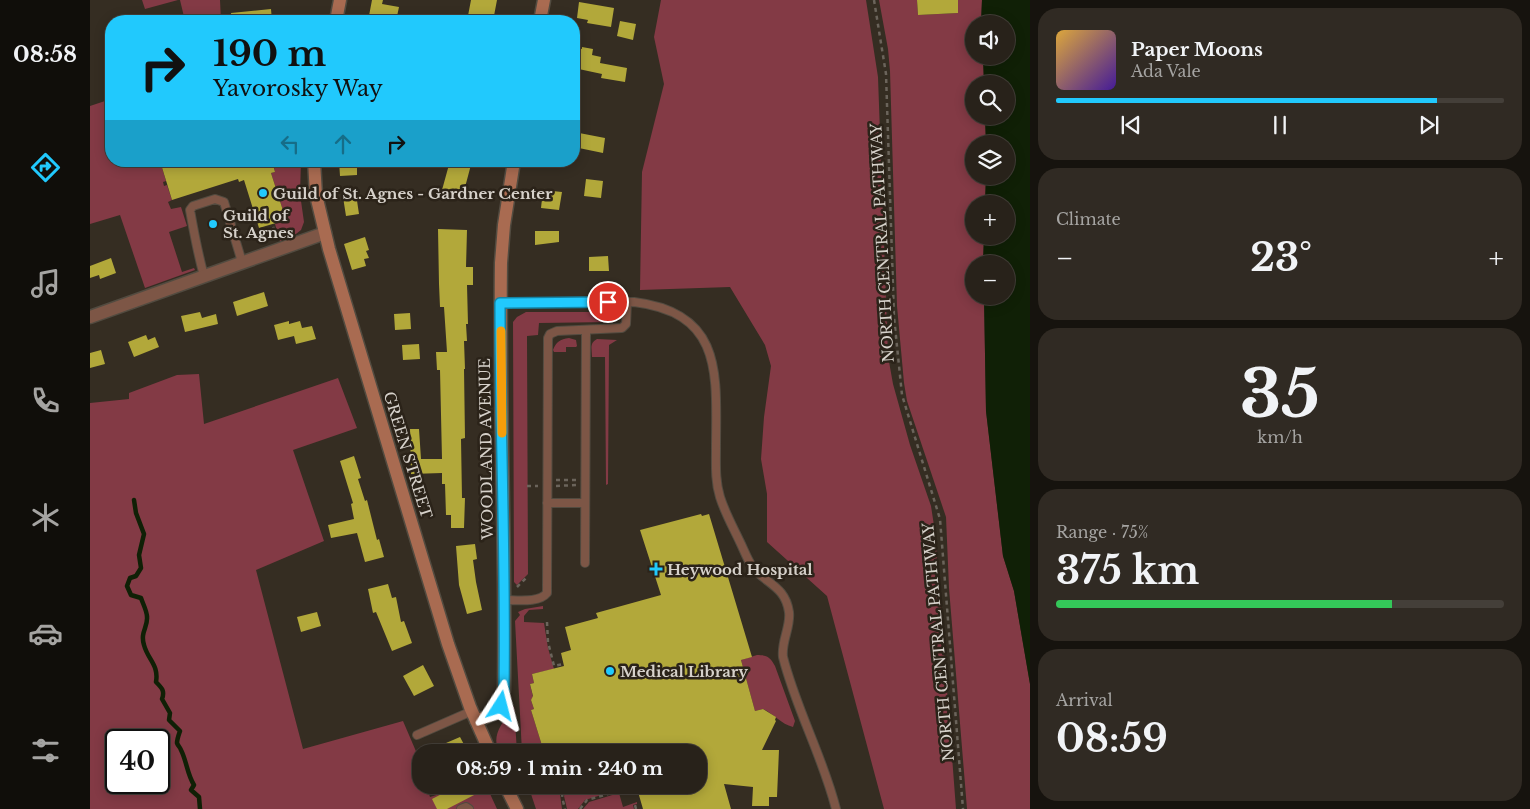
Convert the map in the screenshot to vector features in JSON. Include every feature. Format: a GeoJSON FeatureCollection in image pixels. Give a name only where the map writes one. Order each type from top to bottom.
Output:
{"type":"FeatureCollection","features":[{"type":"Feature","properties":{"kind":"street"},"geometry":{"type":"LineString","coordinates":[[337,15],[340,0]]}},
{"type":"Feature","properties":{"kind":"street"},"geometry":{"type":"LineString","coordinates":[[541,15],[544,0]]}},
{"type":"Feature","properties":{"kind":"street","name":"GREEN STREET"},"geometry":{"type":"LineString","coordinates":[[314,167],[316,195],[325,233],[447,640],[474,716],[486,744]]}},
{"type":"Feature","properties":{"kind":"street","name":"WOODLAND AVENUE"},"geometry":{"type":"LineString","coordinates":[[474,716],[494,713],[503,702],[505,600],[502,511],[500,303],[504,225],[513,167]]}},
{"type":"Feature","properties":{"kind":"street"},"geometry":{"type":"LineString","coordinates":[[90,317],[325,233]]}},
{"type":"Feature","properties":{"kind":"street"},"geometry":{"type":"LineString","coordinates":[[510,794],[517,809]]}},
{"type":"Feature","properties":{"kind":"lane"},"geometry":{"type":"LineString","coordinates":[[204,276],[195,244],[190,210],[193,206],[215,199],[224,202],[242,262]]}},
{"type":"Feature","properties":{"kind":"lane"},"geometry":{"type":"LineString","coordinates":[[500,303],[627,302],[649,304],[674,312],[701,336],[709,350],[715,374],[716,472],[718,489],[726,514],[752,566],[780,591],[786,600],[789,620],[782,650],[784,662],[825,770],[836,809]]}},
{"type":"Feature","properties":{"kind":"lane"},"geometry":{"type":"LineString","coordinates":[[505,600],[542,598],[547,593],[548,338],[550,334],[557,331],[619,329],[625,326],[627,302]]}},
{"type":"Feature","properties":{"kind":"lane"},"geometry":{"type":"LineString","coordinates":[[584,563],[586,330]]}},
{"type":"Feature","properties":{"kind":"lane"},"geometry":{"type":"LineString","coordinates":[[547,503],[585,503]]}},
{"type":"Feature","properties":{"kind":"lane"},"geometry":{"type":"LineString","coordinates":[[417,735],[474,716]]}},
{"type":"Feature","properties":{"kind":"lane"},"geometry":{"type":"LineString","coordinates":[[461,809],[466,807],[469,809]]}},
{"type":"Feature","properties":{"kind":"path","name":"NORTH CENTRAL PATHWAY"},"geometry":{"type":"LineString","coordinates":[[874,0],[886,74],[894,317],[902,395],[940,519],[963,809]]}},
{"type":"Feature","properties":{"kind":"path"},"geometry":{"type":"LineString","coordinates":[[273,227],[278,241]]}},
{"type":"Feature","properties":{"kind":"path"},"geometry":{"type":"LineString","coordinates":[[262,240],[276,235]]}},
{"type":"Feature","properties":{"kind":"path"},"geometry":{"type":"LineString","coordinates":[[547,480],[585,480]]}},
{"type":"Feature","properties":{"kind":"path"},"geometry":{"type":"LineString","coordinates":[[517,588],[528,576]]}},
{"type":"Feature","properties":{"kind":"path"},"geometry":{"type":"LineString","coordinates":[[547,622],[548,642],[554,666],[563,664]]}},
{"type":"Feature","properties":{"kind":"path"},"geometry":{"type":"LineString","coordinates":[[562,794],[565,809]]}},
{"type":"Feature","properties":{"kind":"path"},"geometry":{"type":"LineString","coordinates":[[580,809],[587,800],[608,794]]}},
{"type":"Feature","properties":{"kind":"path"},"geometry":{"type":"LineString","coordinates":[[636,809],[635,805],[637,805]]}},
{"type":"Feature","properties":{"kind":"shaded area"},"geometry":{"type":"Polygon","coordinates":[[[142,0],[178,0],[145,9],[142,0]]]}},
{"type":"Feature","properties":{"kind":"shaded area"},"geometry":{"type":"Polygon","coordinates":[[[180,0],[220,0],[221,15],[184,15],[180,0]]]}},
{"type":"Feature","properties":{"kind":"shaded area"},"geometry":{"type":"Polygon","coordinates":[[[661,0],[866,0],[878,77],[888,356],[893,384],[910,445],[931,506],[935,532],[956,809],[884,809],[827,596],[767,542],[767,494],[761,459],[764,417],[771,366],[765,345],[730,287],[640,290],[642,172],[664,84],[654,37],[661,0]]]}},
{"type":"Feature","properties":{"kind":"shaded area"},"geometry":{"type":"Polygon","coordinates":[[[879,0],[917,0],[918,15],[958,13],[958,0],[982,0],[981,15],[965,15],[965,65],[983,65],[984,75],[965,75],[965,125],[985,125],[986,135],[965,135],[965,185],[986,185],[985,195],[965,195],[965,245],[984,245],[983,255],[965,255],[965,305],[984,305],[986,411],[1003,556],[1014,591],[1030,684],[1030,809],[967,809],[949,588],[946,517],[907,401],[904,383],[897,306],[888,49],[879,0]]]}},
{"type":"Feature","properties":{"kind":"shaded area"},"geometry":{"type":"Polygon","coordinates":[[[982,0],[1030,0],[1030,684],[1014,591],[1003,556],[986,411],[984,305],[1015,305],[1015,255],[983,255],[984,245],[1015,245],[1015,195],[985,195],[986,185],[1015,185],[1015,135],[986,135],[985,125],[1015,125],[1015,75],[984,75],[983,65],[1015,65],[1015,15],[981,15],[982,0]]]}},
{"type":"Feature","properties":{"kind":"shaded area"},"geometry":{"type":"Polygon","coordinates":[[[105,101],[105,167],[162,167],[166,181],[163,182],[164,186],[167,185],[172,200],[168,202],[171,209],[181,207],[187,226],[169,232],[182,272],[194,268],[195,270],[145,288],[120,215],[90,224],[90,106],[105,101]]]}},
{"type":"Feature","properties":{"kind":"shaded area"},"geometry":{"type":"Polygon","coordinates":[[[274,167],[301,167],[300,194],[304,222],[301,230],[292,237],[280,241],[275,224],[286,220],[271,173],[275,172],[274,167]]]}},
{"type":"Feature","properties":{"kind":"shaded area"},"geometry":{"type":"Polygon","coordinates":[[[526,312],[620,312],[618,320],[612,322],[539,323],[538,335],[527,336],[528,574],[517,585],[514,582],[513,322],[517,317],[526,312]]]}},
{"type":"Feature","properties":{"kind":"shaded area"},"geometry":{"type":"Polygon","coordinates":[[[569,338],[576,340],[576,347],[566,347],[566,352],[554,352],[553,350],[557,343],[569,338]]]}},
{"type":"Feature","properties":{"kind":"shaded area"},"geometry":{"type":"Polygon","coordinates":[[[597,339],[617,340],[609,345],[608,484],[606,485],[605,357],[592,357],[592,345],[597,339]]]}},
{"type":"Feature","properties":{"kind":"shaded area"},"geometry":{"type":"Polygon","coordinates":[[[199,374],[204,424],[338,378],[357,428],[293,450],[324,541],[256,570],[303,749],[403,721],[413,744],[412,794],[429,794],[430,797],[440,794],[490,794],[497,809],[90,809],[90,403],[129,399],[129,393],[177,375],[199,374]]]}},
{"type":"Feature","properties":{"kind":"shaded area"},"geometry":{"type":"Polygon","coordinates":[[[543,606],[543,609],[529,610],[524,616],[524,622],[544,623],[554,669],[532,674],[534,683],[530,684],[533,697],[531,700],[534,709],[531,710],[542,744],[522,744],[515,621],[520,615],[518,612],[543,606]]]}},
{"type":"Feature","properties":{"kind":"shaded area"},"geometry":{"type":"Polygon","coordinates":[[[757,655],[768,657],[775,666],[795,721],[793,727],[785,724],[763,709],[755,711],[741,660],[757,655]]]}},
{"type":"Feature","properties":{"kind":"shaded area"},"geometry":{"type":"Polygon","coordinates":[[[514,706],[516,744],[497,744],[497,734],[514,706]]]}},
{"type":"Feature","properties":{"kind":"shaded area"},"geometry":{"type":"Polygon","coordinates":[[[531,794],[560,794],[562,809],[536,809],[531,794]]]}},
{"type":"Feature","properties":{"kind":"shaded area"},"geometry":{"type":"Polygon","coordinates":[[[565,794],[605,794],[585,800],[578,809],[567,809],[565,794]]]}},
{"type":"Feature","properties":{"kind":"shaded area"},"geometry":{"type":"Polygon","coordinates":[[[619,794],[623,807],[637,802],[637,804],[633,805],[634,809],[583,809],[589,802],[619,794]]]}},
{"type":"Feature","properties":{"kind":"building"},"geometry":{"type":"Polygon","coordinates":[[[372,0],[383,0],[382,4],[399,7],[397,15],[369,15],[372,0]]]}},
{"type":"Feature","properties":{"kind":"building"},"geometry":{"type":"Polygon","coordinates":[[[471,0],[497,0],[494,15],[468,15],[471,0]]]}},
{"type":"Feature","properties":{"kind":"building"},"geometry":{"type":"Polygon","coordinates":[[[917,0],[958,0],[958,13],[918,15],[917,0]]]}},
{"type":"Feature","properties":{"kind":"building"},"geometry":{"type":"Polygon","coordinates":[[[579,2],[614,8],[611,27],[587,23],[588,20],[580,19],[580,15],[577,15],[579,2]]]}},
{"type":"Feature","properties":{"kind":"building"},"geometry":{"type":"Polygon","coordinates":[[[271,9],[272,15],[231,15],[231,13],[271,9]]]}},
{"type":"Feature","properties":{"kind":"building"},"geometry":{"type":"Polygon","coordinates":[[[620,21],[636,24],[633,40],[617,36],[620,21]]]}},
{"type":"Feature","properties":{"kind":"building"},"geometry":{"type":"Polygon","coordinates":[[[582,47],[593,49],[592,55],[601,57],[600,63],[627,68],[625,82],[601,78],[602,74],[580,69],[580,48],[582,49],[582,47]]]}},
{"type":"Feature","properties":{"kind":"building"},"geometry":{"type":"Polygon","coordinates":[[[580,133],[605,138],[603,153],[580,148],[580,133]]]}},
{"type":"Feature","properties":{"kind":"building","name":"Guild of St. Agnes - Gardner Center"},"geometry":{"type":"Polygon","coordinates":[[[162,167],[274,167],[275,172],[271,173],[286,220],[259,228],[244,180],[239,182],[238,179],[172,200],[162,167]]]}},
{"type":"Feature","properties":{"kind":"building"},"geometry":{"type":"Polygon","coordinates":[[[339,167],[357,167],[357,175],[340,176],[339,167]]]}},
{"type":"Feature","properties":{"kind":"building"},"geometry":{"type":"Polygon","coordinates":[[[448,167],[470,167],[464,191],[457,189],[455,194],[442,190],[448,167]]]}},
{"type":"Feature","properties":{"kind":"building"},"geometry":{"type":"Polygon","coordinates":[[[586,179],[603,181],[601,198],[584,196],[586,179]]]}},
{"type":"Feature","properties":{"kind":"building"},"geometry":{"type":"Polygon","coordinates":[[[543,190],[562,192],[559,210],[541,208],[543,190]]]}},
{"type":"Feature","properties":{"kind":"building"},"geometry":{"type":"Polygon","coordinates":[[[356,194],[359,214],[346,216],[343,197],[356,194]]]}},
{"type":"Feature","properties":{"kind":"building"},"geometry":{"type":"Polygon","coordinates":[[[438,229],[467,230],[466,267],[473,267],[473,285],[467,285],[468,324],[466,324],[467,341],[464,341],[465,438],[461,439],[462,498],[465,498],[464,528],[451,528],[451,515],[446,515],[445,484],[442,484],[442,473],[411,474],[410,429],[419,429],[421,459],[442,459],[440,370],[437,370],[436,352],[447,352],[444,307],[440,307],[438,229]]]}},
{"type":"Feature","properties":{"kind":"building"},"geometry":{"type":"Polygon","coordinates":[[[535,231],[559,231],[559,242],[535,245],[535,231]]]}},
{"type":"Feature","properties":{"kind":"building"},"geometry":{"type":"Polygon","coordinates":[[[365,237],[369,250],[366,251],[369,258],[364,259],[366,266],[352,270],[344,244],[365,237]]]}},
{"type":"Feature","properties":{"kind":"building"},"geometry":{"type":"Polygon","coordinates":[[[608,256],[609,271],[589,271],[589,257],[608,256]]]}},
{"type":"Feature","properties":{"kind":"building"},"geometry":{"type":"Polygon","coordinates":[[[111,258],[116,273],[100,279],[99,275],[90,278],[90,266],[111,258]]]}},
{"type":"Feature","properties":{"kind":"building"},"geometry":{"type":"Polygon","coordinates":[[[264,292],[268,306],[237,316],[233,302],[264,292]]]}},
{"type":"Feature","properties":{"kind":"building"},"geometry":{"type":"Polygon","coordinates":[[[200,312],[202,318],[216,314],[218,324],[185,332],[181,316],[200,312]]]}},
{"type":"Feature","properties":{"kind":"building"},"geometry":{"type":"Polygon","coordinates":[[[410,313],[411,329],[395,330],[394,314],[410,313]]]}},
{"type":"Feature","properties":{"kind":"building"},"geometry":{"type":"Polygon","coordinates":[[[289,321],[289,324],[300,321],[302,328],[312,326],[316,339],[296,344],[294,336],[278,340],[274,325],[289,321]]]}},
{"type":"Feature","properties":{"kind":"building"},"geometry":{"type":"Polygon","coordinates":[[[146,335],[148,340],[155,337],[159,347],[134,357],[128,342],[146,335]]]}},
{"type":"Feature","properties":{"kind":"building"},"geometry":{"type":"Polygon","coordinates":[[[419,344],[420,359],[403,360],[402,345],[419,344]]]}},
{"type":"Feature","properties":{"kind":"building"},"geometry":{"type":"Polygon","coordinates":[[[101,350],[105,364],[90,368],[90,353],[101,350]]]}},
{"type":"Feature","properties":{"kind":"building"},"geometry":{"type":"Polygon","coordinates":[[[354,456],[361,478],[358,479],[365,501],[367,500],[377,540],[379,539],[384,557],[365,562],[357,533],[331,538],[328,525],[354,519],[351,504],[353,503],[340,461],[354,456]]]}},
{"type":"Feature","properties":{"kind":"building"},"geometry":{"type":"Polygon","coordinates":[[[701,514],[702,516],[709,514],[752,657],[741,660],[755,711],[763,709],[776,717],[776,721],[762,750],[779,750],[777,797],[769,797],[769,806],[752,806],[753,787],[724,784],[731,809],[643,809],[639,794],[707,794],[707,744],[542,744],[531,710],[534,709],[531,700],[533,696],[530,684],[534,683],[532,674],[564,666],[561,653],[571,650],[565,627],[598,618],[596,613],[661,595],[640,530],[701,514]]]}},
{"type":"Feature","properties":{"kind":"building"},"geometry":{"type":"Polygon","coordinates":[[[475,544],[477,559],[473,560],[482,610],[467,614],[459,585],[456,546],[475,544]]]}},
{"type":"Feature","properties":{"kind":"building"},"geometry":{"type":"Polygon","coordinates":[[[388,584],[392,598],[396,597],[401,622],[404,621],[412,643],[392,651],[376,612],[373,613],[368,589],[388,584]]]}},
{"type":"Feature","properties":{"kind":"building"},"geometry":{"type":"Polygon","coordinates":[[[317,612],[321,626],[301,632],[297,617],[317,612]]]}},
{"type":"Feature","properties":{"kind":"building"},"geometry":{"type":"Polygon","coordinates":[[[423,665],[434,686],[414,696],[403,676],[423,665]]]}},
{"type":"Feature","properties":{"kind":"building"},"geometry":{"type":"Polygon","coordinates":[[[460,737],[464,744],[444,744],[460,737]]]}},
{"type":"Feature","properties":{"kind":"building"},"geometry":{"type":"Polygon","coordinates":[[[442,794],[476,794],[447,809],[437,809],[432,799],[442,794]]]}},
{"type":"Feature","properties":{"kind":"waterway"},"geometry":{"type":"LineString","coordinates":[[134,500],[136,513],[144,534],[139,555],[141,568],[136,576],[130,578],[127,586],[131,595],[141,598],[146,610],[147,621],[143,637],[144,645],[155,667],[156,682],[162,690],[162,699],[170,713],[169,720],[180,731],[177,743],[194,785],[191,790],[199,797],[200,809]]}},
{"type":"Feature","properties":{"kind":"slow traffic"},"geometry":{"type":"LineString","coordinates":[[501,331],[502,433]]}},
{"type":"Feature","properties":{"kind":"place","name":"Guild of St. Agnes - Gardner Center"},"geometry":{"type":"Point","coordinates":[263,193]}},
{"type":"Feature","properties":{"kind":"place","name":"Guild of St. Agnes"},"geometry":{"type":"Point","coordinates":[213,224]}},
{"type":"Feature","properties":{"kind":"place","name":"Heywood Hospital"},"geometry":{"type":"Point","coordinates":[656,569]}},
{"type":"Feature","properties":{"kind":"place","name":"Medical Library"},"geometry":{"type":"Point","coordinates":[610,671]}},
{"type":"Feature","properties":{"kind":"route"},"geometry":{"type":"LineString","coordinates":[[501,706],[504,689],[505,613],[500,303],[608,302]]}}]}
